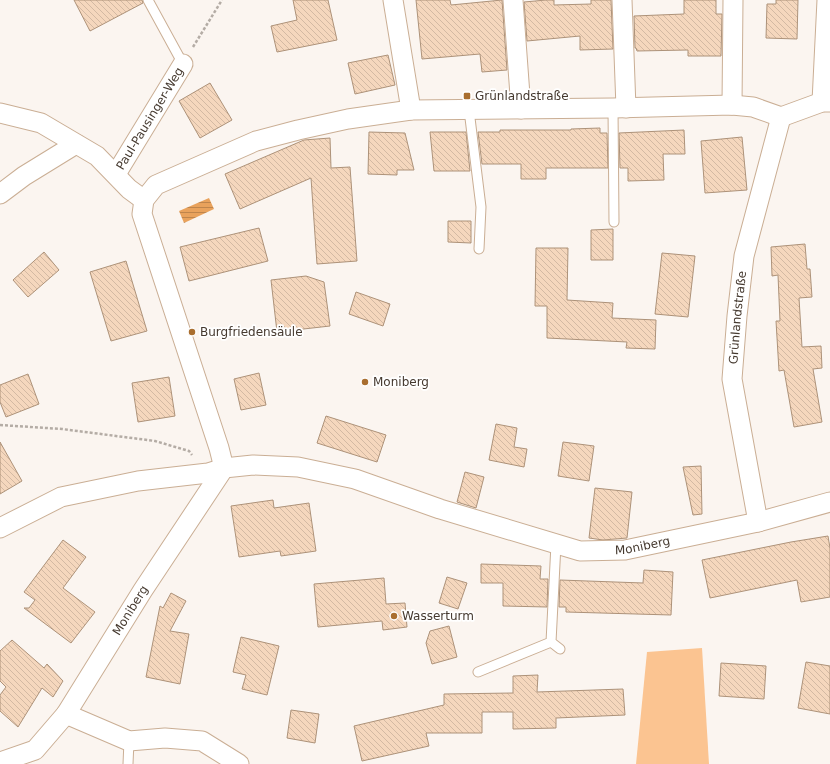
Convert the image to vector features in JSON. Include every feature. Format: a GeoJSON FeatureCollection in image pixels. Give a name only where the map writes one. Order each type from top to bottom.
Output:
{"type":"FeatureCollection","features":[{"type":"Feature","properties":{"kind":"street"},"geometry":{"type":"LineString","coordinates":[[393,0],[411,110]]}},
{"type":"Feature","properties":{"kind":"street"},"geometry":{"type":"LineString","coordinates":[[513,0],[521,109]]}},
{"type":"Feature","properties":{"kind":"street"},"geometry":{"type":"LineString","coordinates":[[620,108],[622,0]]}},
{"type":"Feature","properties":{"kind":"street"},"geometry":{"type":"LineString","coordinates":[[732,105],[733,0]]}},
{"type":"Feature","properties":{"kind":"street"},"geometry":{"type":"LineString","coordinates":[[216,471],[220,448],[142,214],[144,200],[156,184],[256,141],[348,119],[411,110],[620,108],[732,105],[753,107],[781,116],[826,102],[827,0]]}},
{"type":"Feature","properties":{"kind":"street","name":"Paul-Pausinger-Weg"},"geometry":{"type":"LineString","coordinates":[[116,174],[183,64]]}},
{"type":"Feature","properties":{"kind":"street","name":"Paul-Pausinger-Weg"},"geometry":{"type":"LineString","coordinates":[[0,113],[41,123],[97,156],[129,189],[144,200]]}},
{"type":"Feature","properties":{"kind":"street","name":"Grünlandstraße"},"geometry":{"type":"LineString","coordinates":[[758,522],[732,379],[744,256],[781,116]]}},
{"type":"Feature","properties":{"kind":"street"},"geometry":{"type":"LineString","coordinates":[[0,194],[24,176],[76,144]]}},
{"type":"Feature","properties":{"kind":"street","name":"Moniberg"},"geometry":{"type":"LineString","coordinates":[[0,528],[61,497],[138,481],[253,465],[298,467],[355,479],[440,509],[580,551],[625,550],[758,522],[830,502]]}},
{"type":"Feature","properties":{"kind":"street","name":"Moniberg"},"geometry":{"type":"LineString","coordinates":[[0,762],[35,750],[66,714],[216,471]]}},
{"type":"Feature","properties":{"kind":"street"},"geometry":{"type":"LineString","coordinates":[[66,714],[129,741],[165,738],[202,741],[239,764]]}},
{"type":"Feature","properties":{"kind":"lane"},"geometry":{"type":"LineString","coordinates":[[148,0],[183,64]]}},
{"type":"Feature","properties":{"kind":"lane"},"geometry":{"type":"LineString","coordinates":[[614,222],[620,108]]}},
{"type":"Feature","properties":{"kind":"lane"},"geometry":{"type":"LineString","coordinates":[[469,110],[480,207],[479,249]]}},
{"type":"Feature","properties":{"kind":"lane"},"geometry":{"type":"LineString","coordinates":[[551,642],[556,544]]}},
{"type":"Feature","properties":{"kind":"lane"},"geometry":{"type":"LineString","coordinates":[[551,642],[560,649]]}},
{"type":"Feature","properties":{"kind":"lane"},"geometry":{"type":"LineString","coordinates":[[478,672],[551,642]]}},
{"type":"Feature","properties":{"kind":"lane"},"geometry":{"type":"LineString","coordinates":[[128,764],[129,741]]}},
{"type":"Feature","properties":{"kind":"path"},"geometry":{"type":"LineString","coordinates":[[183,64],[222,0]]}},
{"type":"Feature","properties":{"kind":"path"},"geometry":{"type":"LineString","coordinates":[[0,425],[62,429],[156,441],[188,451],[216,471]]}},
{"type":"Feature","properties":{"kind":"shaded area"},"geometry":{"type":"Polygon","coordinates":[[[209,198],[214,209],[184,223],[179,211],[209,198]]]}},
{"type":"Feature","properties":{"kind":"shaded area"},"geometry":{"type":"Polygon","coordinates":[[[702,648],[709,764],[636,764],[647,652],[702,648]]]}},
{"type":"Feature","properties":{"kind":"building"},"geometry":{"type":"Polygon","coordinates":[[[74,0],[142,0],[143,3],[90,31],[74,0]]]}},
{"type":"Feature","properties":{"kind":"building"},"geometry":{"type":"Polygon","coordinates":[[[293,0],[328,0],[337,40],[277,52],[271,26],[297,20],[293,0]]]}},
{"type":"Feature","properties":{"kind":"building"},"geometry":{"type":"Polygon","coordinates":[[[416,0],[450,0],[451,5],[502,0],[507,70],[482,72],[480,54],[422,59],[416,0]]]}},
{"type":"Feature","properties":{"kind":"building"},"geometry":{"type":"Polygon","coordinates":[[[554,0],[554,5],[591,4],[591,0],[611,0],[613,49],[580,50],[580,36],[527,41],[524,2],[554,0]]]}},
{"type":"Feature","properties":{"kind":"building"},"geometry":{"type":"Polygon","coordinates":[[[684,0],[716,0],[716,14],[722,14],[721,56],[688,56],[688,50],[637,51],[635,48],[634,16],[684,14],[684,0]]]}},
{"type":"Feature","properties":{"kind":"building"},"geometry":{"type":"Polygon","coordinates":[[[776,0],[798,0],[797,39],[766,38],[767,4],[776,4],[776,0]]]}},
{"type":"Feature","properties":{"kind":"building"},"geometry":{"type":"Polygon","coordinates":[[[388,55],[395,85],[355,94],[348,63],[388,55]]]}},
{"type":"Feature","properties":{"kind":"building"},"geometry":{"type":"Polygon","coordinates":[[[210,83],[232,120],[200,138],[179,101],[210,83]]]}},
{"type":"Feature","properties":{"kind":"building"},"geometry":{"type":"Polygon","coordinates":[[[600,128],[600,133],[607,133],[608,168],[546,168],[546,179],[521,179],[521,164],[482,164],[478,132],[500,132],[500,130],[571,130],[600,128]]]}},
{"type":"Feature","properties":{"kind":"building"},"geometry":{"type":"Polygon","coordinates":[[[684,130],[685,154],[663,154],[664,180],[628,181],[628,168],[620,168],[619,133],[684,130]]]}},
{"type":"Feature","properties":{"kind":"building"},"geometry":{"type":"Polygon","coordinates":[[[369,132],[405,133],[414,170],[397,170],[397,175],[368,174],[369,132]]]}},
{"type":"Feature","properties":{"kind":"building"},"geometry":{"type":"Polygon","coordinates":[[[430,132],[466,132],[470,171],[434,171],[430,132]]]}},
{"type":"Feature","properties":{"kind":"building"},"geometry":{"type":"Polygon","coordinates":[[[742,137],[747,190],[705,193],[701,141],[742,137]]]}},
{"type":"Feature","properties":{"kind":"building"},"geometry":{"type":"Polygon","coordinates":[[[330,138],[331,168],[350,167],[357,261],[317,264],[311,178],[240,209],[225,174],[304,140],[330,138]]]}},
{"type":"Feature","properties":{"kind":"building"},"geometry":{"type":"Polygon","coordinates":[[[448,221],[471,221],[471,243],[448,242],[448,221]]]}},
{"type":"Feature","properties":{"kind":"building"},"geometry":{"type":"Polygon","coordinates":[[[259,228],[268,261],[189,281],[180,247],[259,228]]]}},
{"type":"Feature","properties":{"kind":"building"},"geometry":{"type":"Polygon","coordinates":[[[613,229],[613,260],[591,260],[591,230],[613,229]]]}},
{"type":"Feature","properties":{"kind":"building"},"geometry":{"type":"Polygon","coordinates":[[[805,244],[807,269],[810,269],[812,297],[799,298],[802,347],[821,346],[822,368],[813,369],[822,422],[794,427],[784,370],[779,371],[776,321],[780,321],[778,275],[772,276],[771,247],[805,244]]]}},
{"type":"Feature","properties":{"kind":"building"},"geometry":{"type":"Polygon","coordinates":[[[536,248],[568,248],[567,300],[613,303],[612,318],[656,320],[655,349],[626,348],[627,342],[547,338],[547,306],[535,306],[536,248]]]}},
{"type":"Feature","properties":{"kind":"building"},"geometry":{"type":"Polygon","coordinates":[[[44,252],[59,270],[28,297],[13,280],[44,252]]]}},
{"type":"Feature","properties":{"kind":"building"},"geometry":{"type":"Polygon","coordinates":[[[662,253],[695,256],[688,317],[655,314],[662,253]]]}},
{"type":"Feature","properties":{"kind":"building"},"geometry":{"type":"Polygon","coordinates":[[[126,261],[147,331],[111,341],[90,272],[126,261]]]}},
{"type":"Feature","properties":{"kind":"building"},"geometry":{"type":"Polygon","coordinates":[[[306,276],[324,282],[330,326],[277,332],[271,280],[306,276]]]}},
{"type":"Feature","properties":{"kind":"building"},"geometry":{"type":"Polygon","coordinates":[[[356,292],[390,304],[383,326],[349,314],[356,292]]]}},
{"type":"Feature","properties":{"kind":"building"},"geometry":{"type":"Polygon","coordinates":[[[259,373],[266,405],[241,410],[234,379],[259,373]]]}},
{"type":"Feature","properties":{"kind":"building"},"geometry":{"type":"Polygon","coordinates":[[[28,374],[39,404],[6,417],[0,402],[0,385],[28,374]]]}},
{"type":"Feature","properties":{"kind":"building"},"geometry":{"type":"Polygon","coordinates":[[[169,377],[175,416],[138,422],[132,383],[169,377]]]}},
{"type":"Feature","properties":{"kind":"building"},"geometry":{"type":"Polygon","coordinates":[[[326,416],[386,435],[377,462],[317,443],[326,416]]]}},
{"type":"Feature","properties":{"kind":"building"},"geometry":{"type":"Polygon","coordinates":[[[496,424],[517,428],[514,447],[527,449],[524,467],[489,460],[496,424]]]}},
{"type":"Feature","properties":{"kind":"building"},"geometry":{"type":"Polygon","coordinates":[[[0,442],[22,481],[0,494],[0,442]]]}},
{"type":"Feature","properties":{"kind":"building"},"geometry":{"type":"Polygon","coordinates":[[[563,442],[594,446],[589,481],[558,476],[563,442]]]}},
{"type":"Feature","properties":{"kind":"building"},"geometry":{"type":"Polygon","coordinates":[[[701,466],[702,514],[693,515],[683,467],[701,466]]]}},
{"type":"Feature","properties":{"kind":"building"},"geometry":{"type":"Polygon","coordinates":[[[465,472],[484,477],[476,508],[457,502],[465,472]]]}},
{"type":"Feature","properties":{"kind":"building"},"geometry":{"type":"Polygon","coordinates":[[[595,488],[632,492],[627,538],[603,540],[589,538],[595,488]]]}},
{"type":"Feature","properties":{"kind":"building"},"geometry":{"type":"Polygon","coordinates":[[[273,500],[274,508],[309,503],[316,551],[281,556],[280,551],[239,557],[231,506],[273,500]]]}},
{"type":"Feature","properties":{"kind":"building"},"geometry":{"type":"Polygon","coordinates":[[[828,536],[830,548],[830,597],[801,602],[797,580],[710,598],[702,560],[828,536]]]}},
{"type":"Feature","properties":{"kind":"building"},"geometry":{"type":"Polygon","coordinates":[[[63,540],[86,557],[63,588],[95,612],[71,643],[24,608],[29,608],[35,600],[24,592],[63,540]]]}},
{"type":"Feature","properties":{"kind":"building"},"geometry":{"type":"Polygon","coordinates":[[[481,564],[541,566],[540,579],[548,579],[547,607],[503,606],[503,583],[481,583],[481,564]]]}},
{"type":"Feature","properties":{"kind":"building"},"geometry":{"type":"Polygon","coordinates":[[[644,570],[673,572],[671,615],[566,612],[566,607],[559,607],[560,580],[643,583],[644,570]]]}},
{"type":"Feature","properties":{"kind":"building"},"geometry":{"type":"Polygon","coordinates":[[[447,577],[467,583],[458,609],[439,603],[447,577]]]}},
{"type":"Feature","properties":{"kind":"building"},"geometry":{"type":"Polygon","coordinates":[[[384,578],[386,604],[405,603],[407,627],[383,630],[382,621],[318,627],[314,584],[384,578]]]}},
{"type":"Feature","properties":{"kind":"building"},"geometry":{"type":"Polygon","coordinates":[[[171,593],[186,601],[170,631],[189,634],[180,684],[146,677],[160,606],[163,608],[171,593]]]}},
{"type":"Feature","properties":{"kind":"building"},"geometry":{"type":"Polygon","coordinates":[[[449,626],[457,657],[432,664],[426,643],[430,631],[449,626]]]}},
{"type":"Feature","properties":{"kind":"building"},"geometry":{"type":"Polygon","coordinates":[[[241,637],[279,646],[267,695],[242,689],[246,675],[233,672],[241,637]]]}},
{"type":"Feature","properties":{"kind":"building"},"geometry":{"type":"Polygon","coordinates":[[[12,640],[44,668],[47,664],[63,681],[53,697],[42,688],[18,727],[0,711],[0,695],[6,687],[0,681],[0,651],[12,640]]]}},
{"type":"Feature","properties":{"kind":"building"},"geometry":{"type":"Polygon","coordinates":[[[806,662],[830,666],[830,714],[798,708],[806,662]]]}},
{"type":"Feature","properties":{"kind":"building"},"geometry":{"type":"Polygon","coordinates":[[[721,663],[766,666],[764,699],[719,696],[721,663]]]}},
{"type":"Feature","properties":{"kind":"building"},"geometry":{"type":"Polygon","coordinates":[[[538,675],[537,692],[623,689],[625,715],[556,718],[556,728],[513,729],[513,712],[482,712],[482,733],[426,733],[429,746],[362,761],[354,726],[444,705],[444,694],[513,693],[513,676],[538,675]]]}},
{"type":"Feature","properties":{"kind":"building"},"geometry":{"type":"Polygon","coordinates":[[[291,710],[319,714],[315,743],[287,738],[291,710]]]}},
{"type":"Feature","properties":{"kind":"place","name":"Grünlandstraße"},"geometry":{"type":"Point","coordinates":[467,96]}},
{"type":"Feature","properties":{"kind":"place","name":"Burgfriedensäule"},"geometry":{"type":"Point","coordinates":[192,332]}},
{"type":"Feature","properties":{"kind":"place","name":"Moniberg"},"geometry":{"type":"Point","coordinates":[365,382]}},
{"type":"Feature","properties":{"kind":"place","name":"Wasserturm"},"geometry":{"type":"Point","coordinates":[394,616]}}]}
